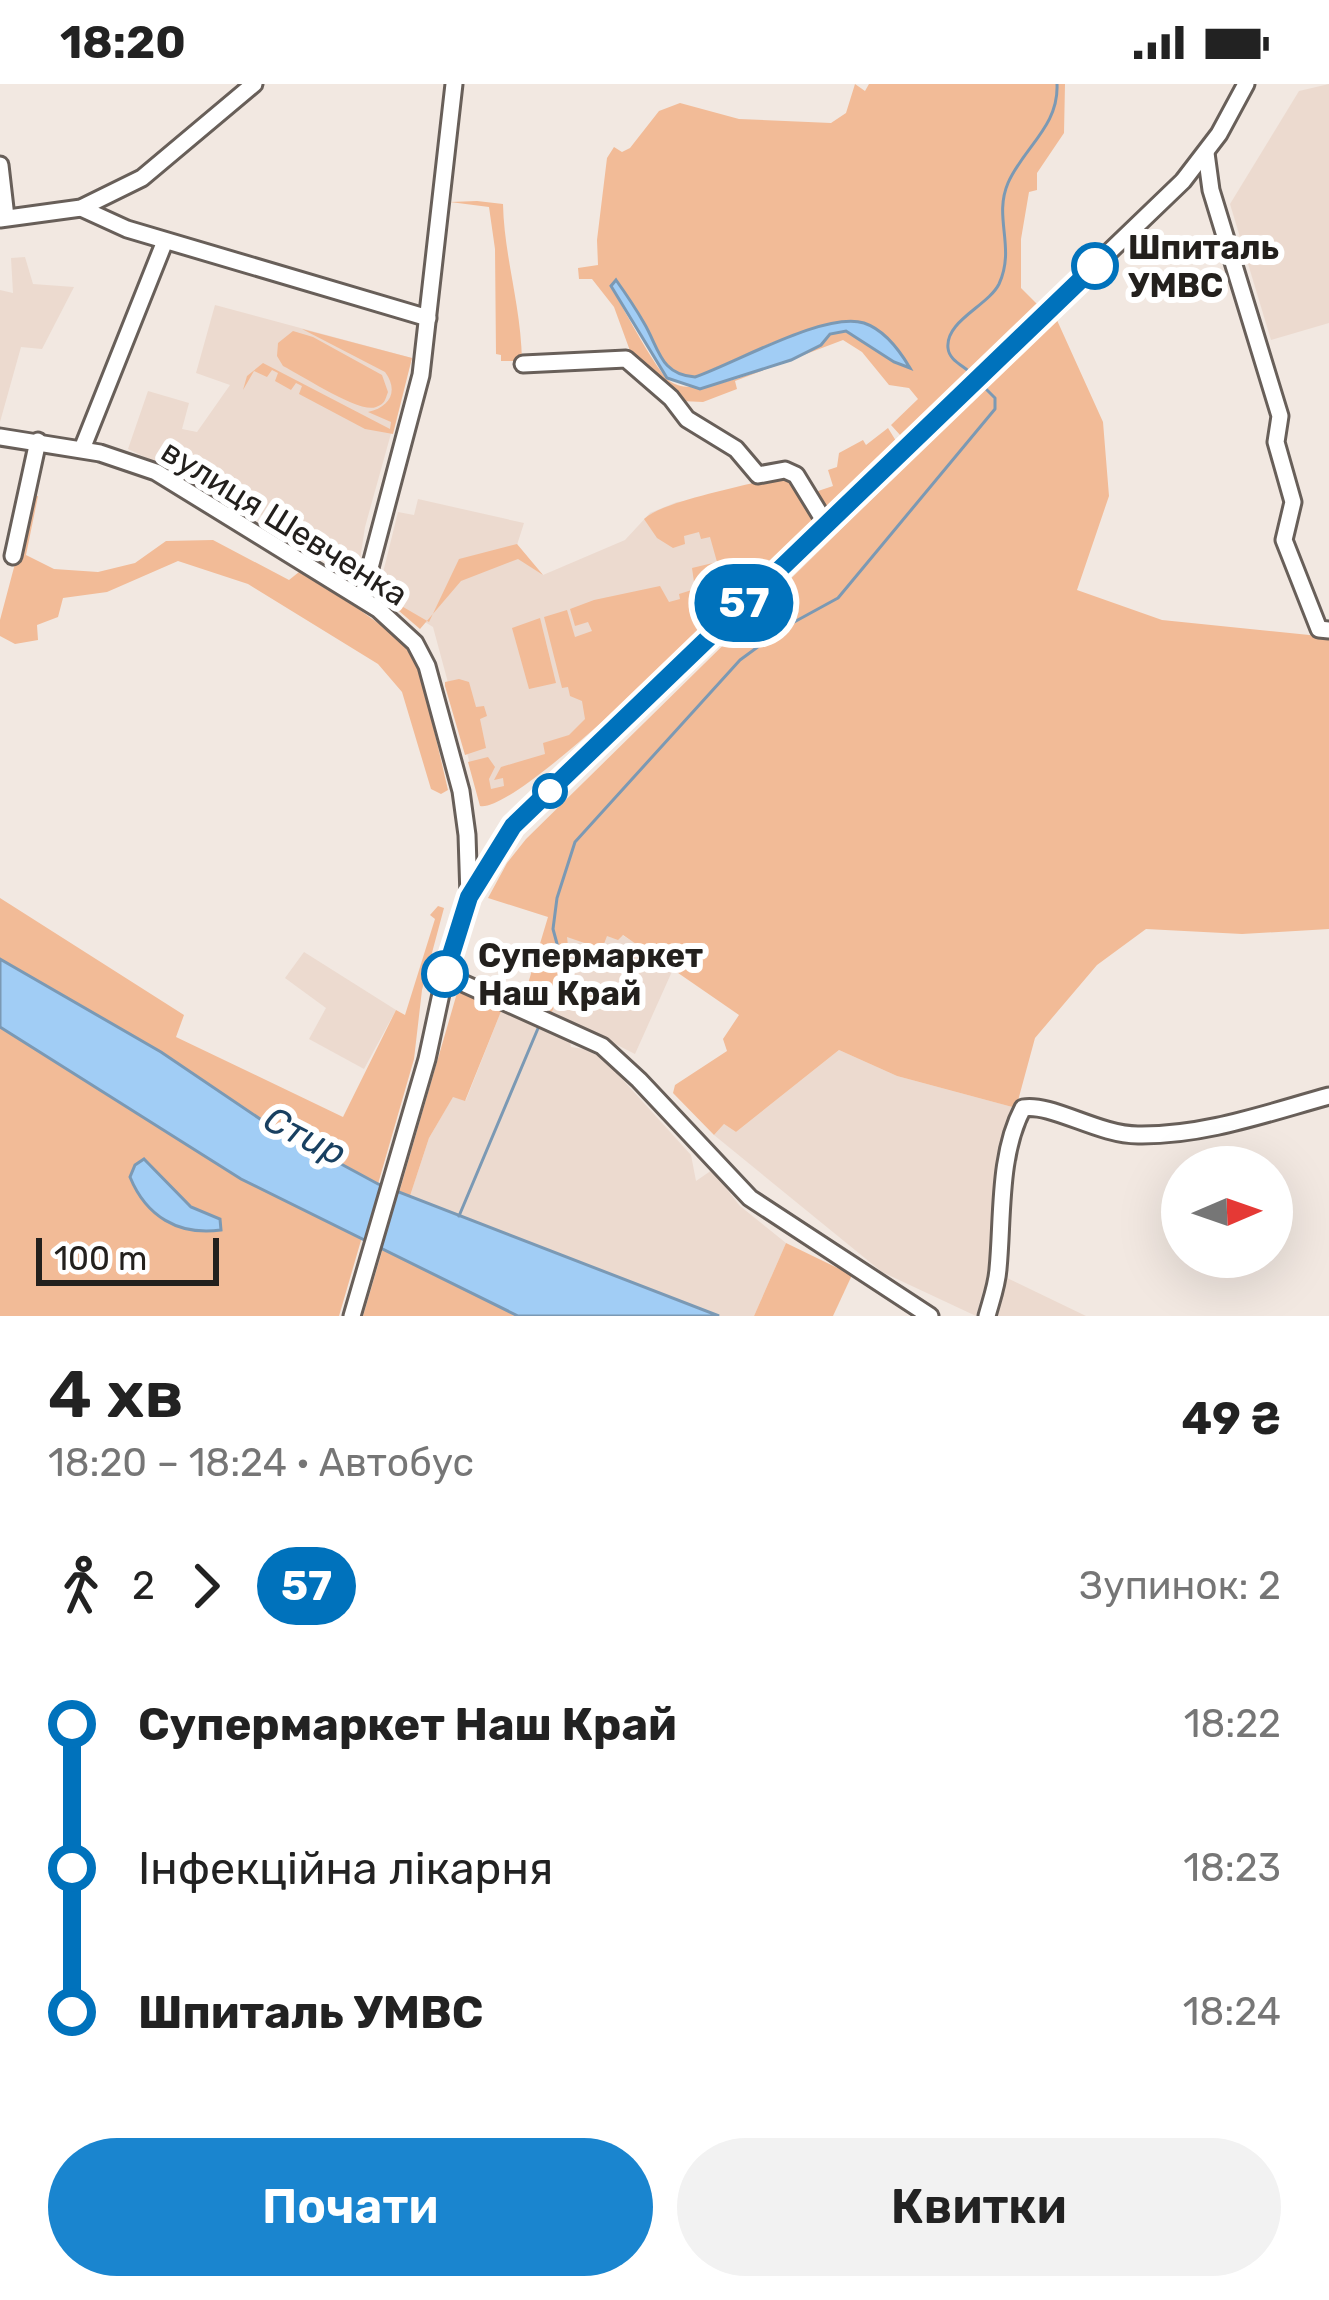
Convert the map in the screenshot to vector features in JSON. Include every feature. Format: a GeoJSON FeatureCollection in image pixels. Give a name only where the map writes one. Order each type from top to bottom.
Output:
{"type":"FeatureCollection","features":[{"type":"Feature","properties":{"kind":"street"},"geometry":{"type":"LineString","coordinates":[[0,165],[3,218],[81,208],[142,178],[254,84]]}},
{"type":"Feature","properties":{"kind":"street"},"geometry":{"type":"LineString","coordinates":[[362,598],[422,375],[454,84]]}},
{"type":"Feature","properties":{"kind":"street"},"geometry":{"type":"LineString","coordinates":[[469,897],[513,826],[1183,181],[1206,153],[1246,84]]}},
{"type":"Feature","properties":{"kind":"street"},"geometry":{"type":"LineString","coordinates":[[1206,153],[1211,190],[1280,416],[1276,442],[1293,502],[1284,540],[1319,629],[1329,630]]}},
{"type":"Feature","properties":{"kind":"street"},"geometry":{"type":"LineString","coordinates":[[81,208],[127,229],[428,319]]}},
{"type":"Feature","properties":{"kind":"street"},"geometry":{"type":"LineString","coordinates":[[82,449],[165,241]]}},
{"type":"Feature","properties":{"kind":"street"},"geometry":{"type":"LineString","coordinates":[[523,364],[626,359],[671,398],[687,419],[736,449],[758,475],[785,470],[796,475],[826,524]]}},
{"type":"Feature","properties":{"kind":"street","name":"вулиця Шевченка"},"geometry":{"type":"LineString","coordinates":[[0,436],[82,449],[156,472],[362,598],[409,637],[427,666],[465,810],[469,897],[352,1316]]}},
{"type":"Feature","properties":{"kind":"street"},"geometry":{"type":"LineString","coordinates":[[13,556],[38,441]]}},
{"type":"Feature","properties":{"kind":"street"},"geometry":{"type":"LineString","coordinates":[[445,974],[602,1046],[750,1198],[930,1316]]}},
{"type":"Feature","properties":{"kind":"street"},"geometry":{"type":"LineString","coordinates":[[987,1316],[998,1275],[1002,1196],[1016,1120],[1023,1108],[1037,1106],[1099,1130],[1139,1135],[1218,1127],[1329,1096]]}},
{"type":"Feature","properties":{"kind":"shaded area"},"geometry":{"type":"Polygon","coordinates":[[[855,84],[865,91],[869,84],[1065,84],[1064,133],[1037,173],[1037,190],[1029,192],[1021,239],[1021,288],[1038,305],[1084,261],[1082,266],[901,436],[891,425],[918,399],[909,388],[889,385],[862,352],[843,340],[735,381],[737,389],[703,402],[681,401],[633,359],[614,307],[592,279],[579,279],[578,268],[598,265],[607,158],[614,147],[622,152],[630,148],[659,111],[680,103],[739,119],[831,123],[846,113],[855,84]],[[619,283],[611,287],[649,353],[671,382],[685,387],[745,376],[821,346],[830,334],[847,331],[894,362],[910,365],[898,353],[832,324],[771,343],[695,377],[684,375],[662,360],[619,283]]]}},
{"type":"Feature","properties":{"kind":"shaded area"},"geometry":{"type":"Polygon","coordinates":[[[1329,84],[1329,323],[1271,340],[1230,204],[1299,91],[1329,84]]]}},
{"type":"Feature","properties":{"kind":"shaded area"},"geometry":{"type":"Polygon","coordinates":[[[450,202],[503,204],[522,361],[501,361],[496,354],[495,249],[489,207],[450,202]]]}},
{"type":"Feature","properties":{"kind":"shaded area"},"geometry":{"type":"Polygon","coordinates":[[[25,257],[33,284],[74,287],[42,349],[21,347],[0,422],[0,290],[13,293],[11,258],[25,257]]]}},
{"type":"Feature","properties":{"kind":"shaded area"},"geometry":{"type":"Polygon","coordinates":[[[215,305],[412,358],[356,564],[341,561],[233,499],[128,449],[148,391],[189,403],[182,429],[197,432],[230,385],[196,373],[215,305]]]}},
{"type":"Feature","properties":{"kind":"shaded area"},"geometry":{"type":"Polygon","coordinates":[[[1056,318],[1103,422],[1109,496],[1077,590],[1162,620],[1329,637],[1329,929],[1242,934],[1146,929],[1097,965],[1035,1038],[1016,1108],[897,1076],[839,1050],[736,1132],[724,1124],[714,1135],[673,1093],[675,1085],[727,1051],[723,1039],[739,1015],[623,935],[618,940],[607,936],[602,949],[567,937],[570,964],[552,1012],[524,997],[548,917],[488,898],[526,839],[1056,318]]]}},
{"type":"Feature","properties":{"kind":"shaded area"},"geometry":{"type":"Polygon","coordinates":[[[302,329],[412,358],[393,434],[365,429],[299,394],[302,386],[296,383],[291,390],[275,381],[278,373],[272,370],[267,377],[254,371],[243,390],[247,376],[263,363],[390,429],[391,422],[368,412],[390,397],[385,372],[302,329]]]}},
{"type":"Feature","properties":{"kind":"shaded area"},"geometry":{"type":"Polygon","coordinates":[[[293,331],[382,375],[388,392],[383,403],[368,408],[357,405],[283,366],[277,356],[278,343],[293,331]]]}},
{"type":"Feature","properties":{"kind":"shaded area"},"geometry":{"type":"Polygon","coordinates":[[[888,428],[896,441],[824,509],[815,492],[833,486],[828,470],[837,467],[839,453],[863,440],[866,445],[888,428]]]}},
{"type":"Feature","properties":{"kind":"shaded area"},"geometry":{"type":"Polygon","coordinates":[[[786,473],[818,515],[594,729],[505,798],[480,806],[468,762],[488,757],[495,767],[489,779],[491,789],[504,786],[503,778],[494,780],[501,767],[545,754],[543,743],[569,735],[585,719],[582,701],[570,696],[568,687],[562,688],[544,617],[567,610],[575,637],[592,631],[588,622],[575,626],[570,609],[594,600],[660,586],[669,602],[680,599],[679,594],[695,589],[692,568],[717,562],[710,537],[701,539],[699,532],[684,536],[685,544],[673,548],[657,538],[644,519],[671,505],[786,473]]]}},
{"type":"Feature","properties":{"kind":"shaded area"},"geometry":{"type":"Polygon","coordinates":[[[769,493],[590,726],[481,805],[433,627],[378,593],[398,512],[414,515],[418,499],[524,523],[517,545],[543,575],[625,540],[650,513],[677,502],[769,493]]]}},
{"type":"Feature","properties":{"kind":"shaded area"},"geometry":{"type":"Polygon","coordinates":[[[33,496],[38,496],[26,555],[54,569],[98,572],[135,563],[166,541],[213,540],[289,580],[299,572],[357,608],[396,636],[420,670],[448,790],[441,794],[431,789],[402,692],[378,664],[248,584],[178,561],[107,592],[63,598],[58,617],[37,625],[38,640],[15,644],[0,636],[0,620],[33,496]]]}},
{"type":"Feature","properties":{"kind":"shaded area"},"geometry":{"type":"Polygon","coordinates":[[[517,544],[543,575],[518,559],[461,581],[433,614],[459,559],[517,544]]]}},
{"type":"Feature","properties":{"kind":"shaded area"},"geometry":{"type":"Polygon","coordinates":[[[378,577],[382,578],[379,593],[427,621],[420,629],[378,593],[378,577]]]}},
{"type":"Feature","properties":{"kind":"shaded area"},"geometry":{"type":"Polygon","coordinates":[[[540,618],[556,683],[529,689],[512,628],[540,618]]]}},
{"type":"Feature","properties":{"kind":"shaded area"},"geometry":{"type":"Polygon","coordinates":[[[459,679],[469,682],[476,707],[484,706],[487,716],[480,719],[486,748],[465,755],[445,686],[459,679]]]}},
{"type":"Feature","properties":{"kind":"shaded area"},"geometry":{"type":"Polygon","coordinates":[[[0,898],[184,1015],[176,1037],[343,1117],[396,1010],[405,1015],[435,919],[430,915],[438,906],[444,908],[422,990],[414,1059],[378,1184],[0,982],[0,898]]]}},
{"type":"Feature","properties":{"kind":"shaded area"},"geometry":{"type":"Polygon","coordinates":[[[622,935],[674,967],[635,1054],[552,1012],[570,964],[566,936],[622,935]]]}},
{"type":"Feature","properties":{"kind":"shaded area"},"geometry":{"type":"Polygon","coordinates":[[[304,952],[396,1010],[364,1069],[309,1039],[326,1008],[285,978],[304,952]]]}},
{"type":"Feature","properties":{"kind":"shaded area"},"geometry":{"type":"Polygon","coordinates":[[[466,992],[502,1009],[465,1101],[453,1097],[429,1138],[410,1196],[399,1193],[457,993],[466,992]]]}},
{"type":"Feature","properties":{"kind":"shaded area"},"geometry":{"type":"Polygon","coordinates":[[[502,1009],[569,1037],[571,1047],[604,1059],[691,1155],[696,1181],[712,1170],[740,1206],[786,1243],[754,1316],[719,1316],[410,1196],[429,1138],[453,1096],[466,1100],[502,1009]]]}},
{"type":"Feature","properties":{"kind":"shaded area"},"geometry":{"type":"Polygon","coordinates":[[[0,1027],[241,1179],[362,1237],[339,1316],[0,1316],[0,1027]]]}},
{"type":"Feature","properties":{"kind":"shaded area"},"geometry":{"type":"Polygon","coordinates":[[[839,1050],[897,1076],[1016,1108],[998,1236],[976,1316],[882,1272],[714,1135],[724,1124],[736,1132],[839,1050]]]}},
{"type":"Feature","properties":{"kind":"shaded area"},"geometry":{"type":"Polygon","coordinates":[[[786,1243],[852,1275],[833,1316],[754,1316],[786,1243]]]}},
{"type":"Feature","properties":{"kind":"shaded area"},"geometry":{"type":"Polygon","coordinates":[[[383,1248],[518,1316],[363,1316],[383,1248]]]}},
{"type":"Feature","properties":{"kind":"shaded area"},"geometry":{"type":"Polygon","coordinates":[[[1003,1276],[1086,1316],[992,1316],[1003,1276]]]}},
{"type":"Feature","properties":{"kind":"water"},"geometry":{"type":"Polygon","coordinates":[[[616,280],[662,359],[683,375],[695,377],[804,331],[847,321],[879,331],[910,368],[846,331],[830,334],[821,345],[791,360],[700,389],[667,378],[611,286],[616,280]]]}},
{"type":"Feature","properties":{"kind":"water","name":"Стир"},"geometry":{"type":"Polygon","coordinates":[[[0,959],[161,1052],[269,1125],[378,1184],[719,1316],[518,1316],[241,1179],[0,1027],[0,959]]]}},
{"type":"Feature","properties":{"kind":"water"},"geometry":{"type":"Polygon","coordinates":[[[144,1159],[191,1207],[220,1219],[221,1230],[191,1230],[154,1212],[130,1177],[144,1159]]]}},
{"type":"Feature","properties":{"kind":"waterway"},"geometry":{"type":"LineString","coordinates":[[973,375],[951,356],[949,338],[999,284],[1005,258],[1004,196],[1052,112],[1057,84]]}},
{"type":"Feature","properties":{"kind":"waterway"},"geometry":{"type":"LineString","coordinates":[[545,1012],[563,966],[553,929],[557,898],[575,842],[740,660],[785,627],[838,598],[995,409],[995,398],[979,382]]}},
{"type":"Feature","properties":{"kind":"waterway"},"geometry":{"type":"LineString","coordinates":[[459,1216],[539,1026]]}},
{"type":"Feature","properties":{"kind":"bus line","name":"57"},"geometry":{"type":"LineString","coordinates":[[445,974],[479,875],[513,826],[1095,266]]}},
{"type":"Feature","properties":{"kind":"place","name":"Шпиталь УМВС"},"geometry":{"type":"Point","coordinates":[1095,266]}},
{"type":"Feature","properties":{"kind":"place","name":"Супермаркет Наш Край"},"geometry":{"type":"Point","coordinates":[445,974]}}]}
